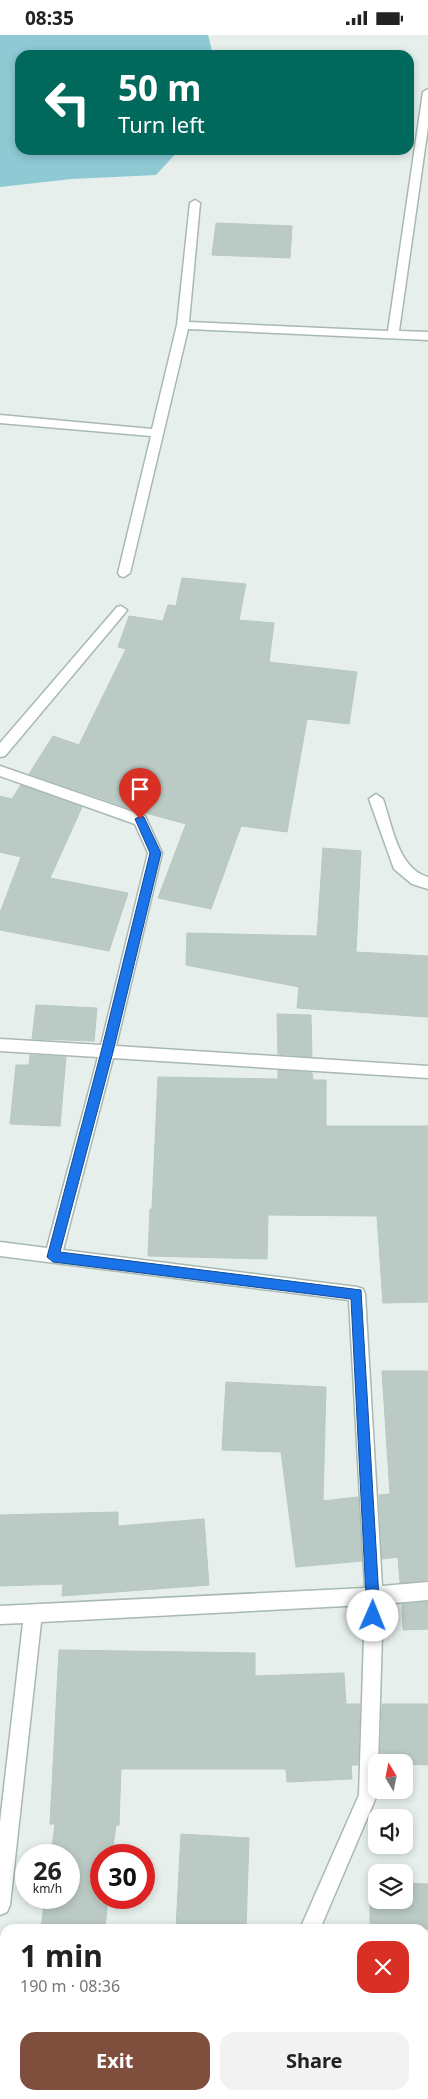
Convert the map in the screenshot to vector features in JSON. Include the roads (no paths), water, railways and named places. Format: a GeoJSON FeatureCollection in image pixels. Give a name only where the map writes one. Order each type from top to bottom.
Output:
{"type":"FeatureCollection","features":[{"type":"Feature","properties":{"kind":"street"},"geometry":{"type":"LineString","coordinates":[[393,334],[428,92]]}},
{"type":"Feature","properties":{"kind":"street"},"geometry":{"type":"LineString","coordinates":[[124,573],[159,433],[183,325],[195,203]]}},
{"type":"Feature","properties":{"kind":"street"},"geometry":{"type":"LineString","coordinates":[[183,325],[428,336]]}},
{"type":"Feature","properties":{"kind":"street"},"geometry":{"type":"LineString","coordinates":[[0,419],[159,433]]}},
{"type":"Feature","properties":{"kind":"street"},"geometry":{"type":"LineString","coordinates":[[0,752],[122,610]]}},
{"type":"Feature","properties":{"kind":"street"},"geometry":{"type":"LineString","coordinates":[[0,771],[140,819],[155,853],[107,1052],[53,1257]]}},
{"type":"Feature","properties":{"kind":"street"},"geometry":{"type":"LineString","coordinates":[[376,799],[399,865],[418,879],[428,883]]}},
{"type":"Feature","properties":{"kind":"street"},"geometry":{"type":"LineString","coordinates":[[0,1045],[428,1072]]}},
{"type":"Feature","properties":{"kind":"street"},"geometry":{"type":"LineString","coordinates":[[0,1249],[357,1294],[374,1596],[368,1795],[312,1924]]}},
{"type":"Feature","properties":{"kind":"street"},"geometry":{"type":"LineString","coordinates":[[0,1615],[374,1596],[428,1591]]}},
{"type":"Feature","properties":{"kind":"street"},"geometry":{"type":"LineString","coordinates":[[0,1905],[33,1614]]}},
{"type":"Feature","properties":{"kind":"water"},"geometry":{"type":"Polygon","coordinates":[[[0,35],[208,35],[212,50],[15,50],[15,155],[174,155],[156,175],[72,179],[0,187],[0,35]]]}}]}
